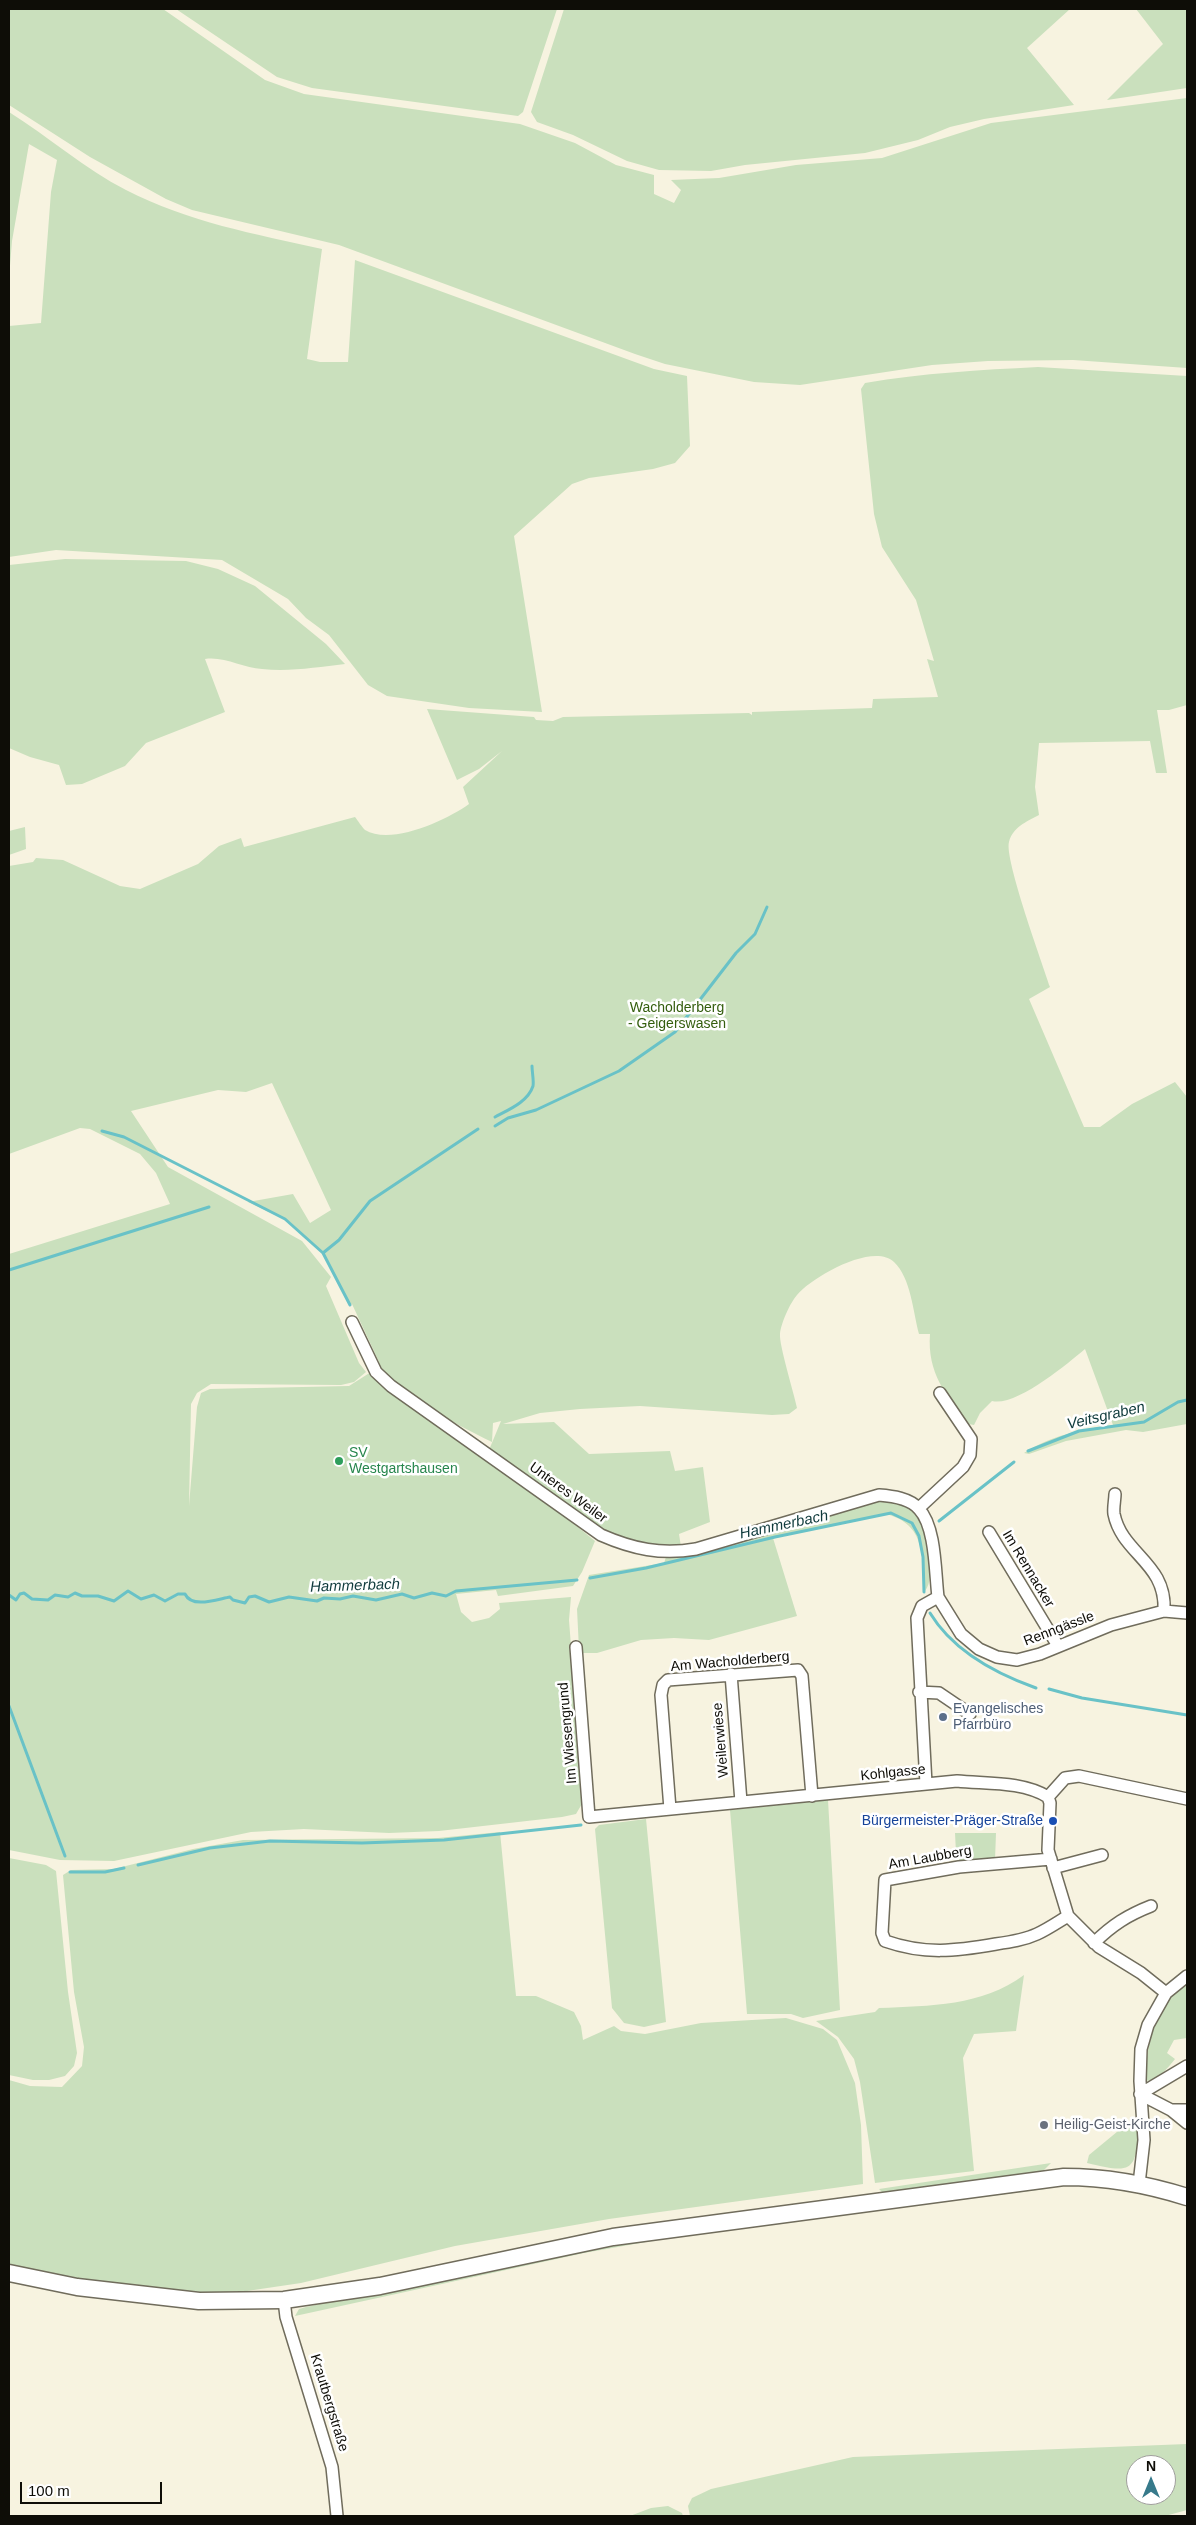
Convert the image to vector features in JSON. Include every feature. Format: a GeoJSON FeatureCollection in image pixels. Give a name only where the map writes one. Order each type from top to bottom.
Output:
{"type":"FeatureCollection","features":[{"type":"Feature","properties":{"kind":"main road"},"geometry":{"type":"LineString","coordinates":[[9,2273],[77,2287],[198,2301],[284,2300],[380,2286],[613,2237],[1064,2177],[1112,2178],[1187,2197]]}},
{"type":"Feature","properties":{"kind":"street","name":"Unteres Weiler"},"geometry":{"type":"LineString","coordinates":[[352,1322],[376,1372],[391,1386],[600,1535],[625,1546],[673,1553],[696,1549],[879,1495],[896,1496],[919,1508]]}},
{"type":"Feature","properties":{"kind":"street"},"geometry":{"type":"LineString","coordinates":[[926,1784],[917,1618],[922,1606],[938,1597],[932,1540],[928,1524],[919,1508],[963,1467],[970,1455],[972,1440],[940,1393]]}},
{"type":"Feature","properties":{"kind":"street"},"geometry":{"type":"LineString","coordinates":[[1115,1494],[1114,1512],[1119,1527],[1153,1570],[1165,1594],[1164,1611]]}},
{"type":"Feature","properties":{"kind":"street","name":"Im Rennacker"},"geometry":{"type":"LineString","coordinates":[[989,1532],[1058,1646]]}},
{"type":"Feature","properties":{"kind":"street","name":"Renngässle"},"geometry":{"type":"LineString","coordinates":[[938,1597],[948,1617],[961,1634],[979,1649],[997,1657],[1017,1660],[1040,1654],[1111,1625],[1164,1611],[1187,1613]]}},
{"type":"Feature","properties":{"kind":"street","name":"Im Wiesengrund"},"geometry":{"type":"LineString","coordinates":[[576,1647],[589,1817]]}},
{"type":"Feature","properties":{"kind":"street","name":"Am Wacholderberg"},"geometry":{"type":"LineString","coordinates":[[670,1809],[661,1695],[663,1685],[668,1680],[731,1674],[798,1670],[802,1676],[812,1796]]}},
{"type":"Feature","properties":{"kind":"street","name":"Weilerwiese"},"geometry":{"type":"LineString","coordinates":[[731,1674],[741,1802]]}},
{"type":"Feature","properties":{"kind":"street"},"geometry":{"type":"LineString","coordinates":[[920,1692],[939,1693],[970,1714]]}},
{"type":"Feature","properties":{"kind":"street"},"geometry":{"type":"LineString","coordinates":[[1166,1993],[1094,1943],[1068,1916],[1048,1850],[1050,1803],[1048,1797],[1065,1778],[1079,1776],[1187,1799]]}},
{"type":"Feature","properties":{"kind":"street","name":"Kohlgasse"},"geometry":{"type":"LineString","coordinates":[[589,1817],[957,1781],[1008,1785],[1037,1790],[1048,1797]]}},
{"type":"Feature","properties":{"kind":"street"},"geometry":{"type":"LineString","coordinates":[[1052,1863],[1102,1855]]}},
{"type":"Feature","properties":{"kind":"street","name":"Am Laubberg"},"geometry":{"type":"LineString","coordinates":[[1052,1863],[959,1866],[885,1880],[882,1933],[886,1941],[899,1946],[934,1952],[954,1952],[1024,1939],[1038,1934],[1068,1916]]}},
{"type":"Feature","properties":{"kind":"street"},"geometry":{"type":"LineString","coordinates":[[1094,1943],[1110,1927],[1130,1914],[1151,1906]]}},
{"type":"Feature","properties":{"kind":"street"},"geometry":{"type":"LineString","coordinates":[[1139,2184],[1144,2140],[1140,2094],[1141,2049],[1148,2025],[1166,1993],[1187,1976]]}},
{"type":"Feature","properties":{"kind":"street"},"geometry":{"type":"LineString","coordinates":[[1140,2094],[1187,2066]]}},
{"type":"Feature","properties":{"kind":"street"},"geometry":{"type":"LineString","coordinates":[[1140,2094],[1171,2110],[1187,2123]]}},
{"type":"Feature","properties":{"kind":"street"},"geometry":{"type":"LineString","coordinates":[[1171,2110],[1187,2110]]}},
{"type":"Feature","properties":{"kind":"street","name":"Krautbergstraße"},"geometry":{"type":"LineString","coordinates":[[284,2300],[286,2317],[332,2467],[337,2516]]}},
{"type":"Feature","properties":{"kind":"green space"},"geometry":{"type":"Polygon","coordinates":[[[9,9],[163,9],[265,80],[304,94],[520,124],[575,143],[616,165],[654,175],[654,194],[674,203],[681,190],[671,180],[719,178],[796,165],[882,158],[991,123],[1187,98],[1187,368],[1073,360],[988,361],[932,365],[800,385],[754,382],[665,364],[339,245],[192,210],[166,199],[90,157],[9,105],[9,9]]]}},
{"type":"Feature","properties":{"kind":"green space"},"geometry":{"type":"Polygon","coordinates":[[[176,9],[557,9],[523,112],[518,116],[312,88],[277,77],[176,9]]]}},
{"type":"Feature","properties":{"kind":"green space"},"geometry":{"type":"Polygon","coordinates":[[[564,9],[1070,9],[1027,48],[1074,105],[984,119],[950,127],[918,140],[865,153],[745,165],[711,171],[659,170],[627,161],[573,135],[537,122],[531,112],[564,9]]]}},
{"type":"Feature","properties":{"kind":"green space"},"geometry":{"type":"Polygon","coordinates":[[[1136,9],[1187,9],[1187,88],[1107,100],[1163,44],[1136,9]]]}},
{"type":"Feature","properties":{"kind":"green space"},"geometry":{"type":"Polygon","coordinates":[[[9,112],[111,182],[149,201],[173,211],[222,226],[322,249],[307,359],[320,362],[348,362],[355,260],[654,369],[687,376],[690,446],[675,463],[653,469],[589,478],[572,484],[514,536],[542,712],[469,708],[387,696],[368,685],[329,635],[306,618],[288,599],[222,560],[56,550],[9,557],[9,326],[41,323],[51,192],[57,160],[29,144],[12,241],[9,278],[9,112]]]}},
{"type":"Feature","properties":{"kind":"green space","name":"Wacholderberg - Geigerswasen"},"geometry":{"type":"Polygon","coordinates":[[[1038,367],[1187,376],[1187,705],[1169,710],[1157,710],[1167,773],[1156,773],[1150,741],[1039,743],[1035,787],[1039,815],[1014,832],[1009,842],[1009,852],[1018,890],[1050,987],[1029,999],[1084,1127],[1100,1127],[1132,1104],[1175,1082],[1187,1097],[1187,1424],[1143,1432],[1126,1430],[1066,1441],[1029,1454],[1024,1453],[1045,1442],[1067,1434],[1113,1425],[1085,1349],[1054,1374],[1027,1391],[1014,1398],[992,1401],[980,1413],[974,1425],[968,1424],[952,1403],[935,1372],[930,1348],[930,1334],[919,1334],[911,1296],[900,1269],[894,1262],[884,1257],[872,1256],[843,1264],[816,1279],[797,1295],[786,1313],[780,1340],[797,1408],[789,1414],[772,1415],[640,1406],[540,1413],[503,1424],[554,1422],[589,1454],[670,1451],[675,1471],[703,1467],[710,1522],[679,1534],[681,1547],[641,1546],[617,1540],[489,1450],[501,1421],[493,1423],[492,1442],[430,1408],[402,1388],[377,1363],[379,1362],[352,1304],[350,1306],[327,1259],[290,1222],[248,1202],[293,1194],[310,1223],[331,1210],[272,1083],[246,1092],[218,1090],[131,1111],[168,1167],[302,1241],[331,1277],[326,1286],[359,1363],[366,1372],[354,1382],[341,1385],[211,1384],[197,1393],[191,1404],[189,1506],[197,1407],[201,1393],[210,1389],[349,1386],[371,1372],[376,1380],[381,1380],[453,1436],[451,1436],[467,1447],[474,1447],[475,1453],[563,1515],[595,1541],[582,1572],[573,1586],[498,1596],[496,1590],[456,1594],[461,1612],[472,1622],[489,1618],[500,1609],[499,1603],[571,1597],[569,1620],[583,1802],[576,1814],[562,1817],[439,1831],[389,1833],[304,1829],[251,1832],[114,1861],[60,1860],[9,1850],[9,1254],[170,1204],[156,1173],[140,1154],[90,1129],[80,1128],[9,1154],[9,866],[33,862],[36,858],[63,860],[120,886],[140,889],[198,864],[219,846],[241,838],[244,847],[355,817],[365,830],[376,834],[389,835],[418,829],[447,817],[469,804],[463,787],[502,751],[479,769],[457,780],[427,709],[534,717],[536,720],[553,721],[563,717],[749,713],[752,715],[752,712],[872,708],[873,699],[938,697],[927,659],[934,661],[916,600],[882,547],[874,514],[861,389],[865,383],[930,374],[1038,367]]]}},
{"type":"Feature","properties":{"kind":"green space"},"geometry":{"type":"Polygon","coordinates":[[[65,559],[186,561],[218,569],[255,586],[326,644],[345,664],[304,669],[272,670],[219,659],[205,659],[225,712],[146,743],[125,766],[82,784],[66,785],[59,765],[30,757],[9,748],[9,565],[65,559]]]}},
{"type":"Feature","properties":{"kind":"green space"},"geometry":{"type":"Polygon","coordinates":[[[25,827],[26,849],[9,855],[9,831],[25,827]]]}},
{"type":"Feature","properties":{"kind":"green space"},"geometry":{"type":"Polygon","coordinates":[[[881,1497],[910,1506],[921,1519],[927,1540],[930,1564],[929,1584],[925,1591],[922,1554],[915,1534],[909,1525],[886,1514],[773,1538],[797,1616],[709,1640],[674,1638],[641,1640],[597,1653],[582,1653],[579,1649],[577,1609],[589,1575],[664,1563],[666,1557],[881,1497]]]}},
{"type":"Feature","properties":{"kind":"green space"},"geometry":{"type":"Polygon","coordinates":[[[828,1800],[840,2010],[803,2018],[791,2014],[747,2014],[730,1810],[828,1800]]]}},
{"type":"Feature","properties":{"kind":"green space"},"geometry":{"type":"Polygon","coordinates":[[[646,1819],[666,2022],[644,2027],[624,2023],[612,2008],[595,1829],[599,1825],[646,1819]]]}},
{"type":"Feature","properties":{"kind":"green space"},"geometry":{"type":"Polygon","coordinates":[[[500,1832],[516,1996],[536,1996],[574,2012],[581,2026],[583,2040],[614,2026],[621,2031],[645,2034],[701,2023],[786,2018],[823,2029],[837,2040],[855,2083],[861,2125],[863,2184],[609,2219],[455,2246],[301,2283],[247,2291],[183,2294],[118,2286],[9,2266],[9,2080],[30,2086],[62,2087],[82,2066],[84,2047],[74,1992],[63,1875],[71,1870],[114,1869],[193,1849],[243,1840],[438,1838],[500,1832]]]}},
{"type":"Feature","properties":{"kind":"green space"},"geometry":{"type":"Polygon","coordinates":[[[955,1833],[996,1833],[995,1860],[961,1863],[956,1853],[955,1833]]]}},
{"type":"Feature","properties":{"kind":"green space"},"geometry":{"type":"Polygon","coordinates":[[[9,1858],[46,1865],[56,1871],[68,1992],[77,2053],[74,2066],[65,2076],[49,2080],[33,2080],[9,2075],[9,1858]]]}},
{"type":"Feature","properties":{"kind":"green space"},"geometry":{"type":"Polygon","coordinates":[[[1024,1975],[1016,2031],[974,2034],[963,2058],[974,2171],[875,2183],[860,2082],[854,2059],[838,2037],[816,2021],[875,2012],[879,2008],[936,2005],[973,1999],[1008,1985],[1024,1975]]]}},
{"type":"Feature","properties":{"kind":"green space"},"geometry":{"type":"Polygon","coordinates":[[[1187,1986],[1187,2038],[1174,2040],[1167,2053],[1175,2059],[1166,2070],[1154,2079],[1145,2081],[1147,2054],[1157,2020],[1178,1988],[1187,1986]]]}},
{"type":"Feature","properties":{"kind":"green space"},"geometry":{"type":"Polygon","coordinates":[[[1129,2122],[1139,2127],[1136,2153],[1129,2166],[1114,2168],[1087,2163],[1089,2155],[1129,2122]]]}},
{"type":"Feature","properties":{"kind":"green space"},"geometry":{"type":"Polygon","coordinates":[[[1051,2163],[1043,2171],[1025,2175],[884,2194],[879,2189],[1051,2163]]]}},
{"type":"Feature","properties":{"kind":"green space"},"geometry":{"type":"Polygon","coordinates":[[[1046,2185],[1045,2189],[685,2235],[584,2253],[295,2316],[299,2309],[306,2307],[568,2250],[1046,2185]]]}},
{"type":"Feature","properties":{"kind":"green space"},"geometry":{"type":"Polygon","coordinates":[[[1187,2444],[1187,2510],[1165,2516],[690,2516],[688,2506],[692,2498],[711,2489],[853,2457],[1187,2444]]]}},
{"type":"Feature","properties":{"kind":"green space"},"geometry":{"type":"Polygon","coordinates":[[[668,2506],[682,2513],[683,2516],[630,2516],[651,2508],[668,2506]]]}},
{"type":"Feature","properties":{"kind":"waterway"},"geometry":{"type":"LineString","coordinates":[[495,1126],[508,1118],[536,1110],[619,1071],[675,1032],[736,953],[755,934],[767,907]]}},
{"type":"Feature","properties":{"kind":"waterway"},"geometry":{"type":"LineString","coordinates":[[495,1117],[527,1097],[533,1086],[532,1066]]}},
{"type":"Feature","properties":{"kind":"waterway"},"geometry":{"type":"LineString","coordinates":[[323,1253],[339,1240],[370,1201],[478,1129]]}},
{"type":"Feature","properties":{"kind":"waterway"},"geometry":{"type":"LineString","coordinates":[[102,1131],[124,1137],[285,1219],[323,1253],[350,1305]]}},
{"type":"Feature","properties":{"kind":"waterway"},"geometry":{"type":"LineString","coordinates":[[9,1270],[209,1207]]}},
{"type":"Feature","properties":{"kind":"waterway","name":"Veitsgraben"},"geometry":{"type":"LineString","coordinates":[[1028,1451],[1079,1431],[1144,1422],[1178,1402],[1187,1400]]}},
{"type":"Feature","properties":{"kind":"waterway","name":"Veitsgraben"},"geometry":{"type":"LineString","coordinates":[[939,1521],[1014,1462]]}},
{"type":"Feature","properties":{"kind":"waterway","name":"Hammerbach"},"geometry":{"type":"LineString","coordinates":[[590,1578],[646,1568],[775,1537],[891,1513],[912,1523],[919,1536],[923,1557],[924,1592]]}},
{"type":"Feature","properties":{"kind":"waterway","name":"Hammerbach"},"geometry":{"type":"LineString","coordinates":[[9,1595],[16,1600],[20,1594],[24,1593],[32,1599],[48,1600],[55,1595],[68,1597],[75,1593],[82,1596],[98,1596],[114,1601],[128,1591],[141,1599],[154,1595],[165,1601],[178,1594],[185,1594],[188,1599],[199,1602],[230,1597],[233,1600],[245,1603],[249,1597],[255,1596],[269,1602],[289,1597],[317,1601],[324,1598],[340,1599],[353,1596],[376,1600],[402,1594],[414,1598],[432,1593],[446,1596],[456,1591],[577,1580]]}},
{"type":"Feature","properties":{"kind":"waterway","name":"Hammerbach"},"geometry":{"type":"LineString","coordinates":[[930,1613],[950,1639],[976,1659],[990,1668],[1036,1688]]}},
{"type":"Feature","properties":{"kind":"waterway","name":"Hammerbach"},"geometry":{"type":"LineString","coordinates":[[1049,1689],[1082,1698],[1187,1715]]}},
{"type":"Feature","properties":{"kind":"waterway"},"geometry":{"type":"LineString","coordinates":[[9,1706],[65,1856]]}},
{"type":"Feature","properties":{"kind":"waterway"},"geometry":{"type":"LineString","coordinates":[[138,1865],[210,1848],[270,1841],[362,1843],[444,1840],[581,1825]]}},
{"type":"Feature","properties":{"kind":"waterway"},"geometry":{"type":"LineString","coordinates":[[70,1872],[105,1872],[124,1868]]}},
{"type":"Feature","properties":{"kind":"place","name":"SV Westgartshausen"},"geometry":{"type":"Point","coordinates":[339,1461]}},
{"type":"Feature","properties":{"kind":"place","name":"Evangelisches Pfarrbüro"},"geometry":{"type":"Point","coordinates":[943,1717]}},
{"type":"Feature","properties":{"kind":"place","name":"Bürgermeister-Präger-Straße"},"geometry":{"type":"Point","coordinates":[1053,1821]}},
{"type":"Feature","properties":{"kind":"place","name":"Heilig-Geist-Kirche"},"geometry":{"type":"Point","coordinates":[1044,2125]}}]}
